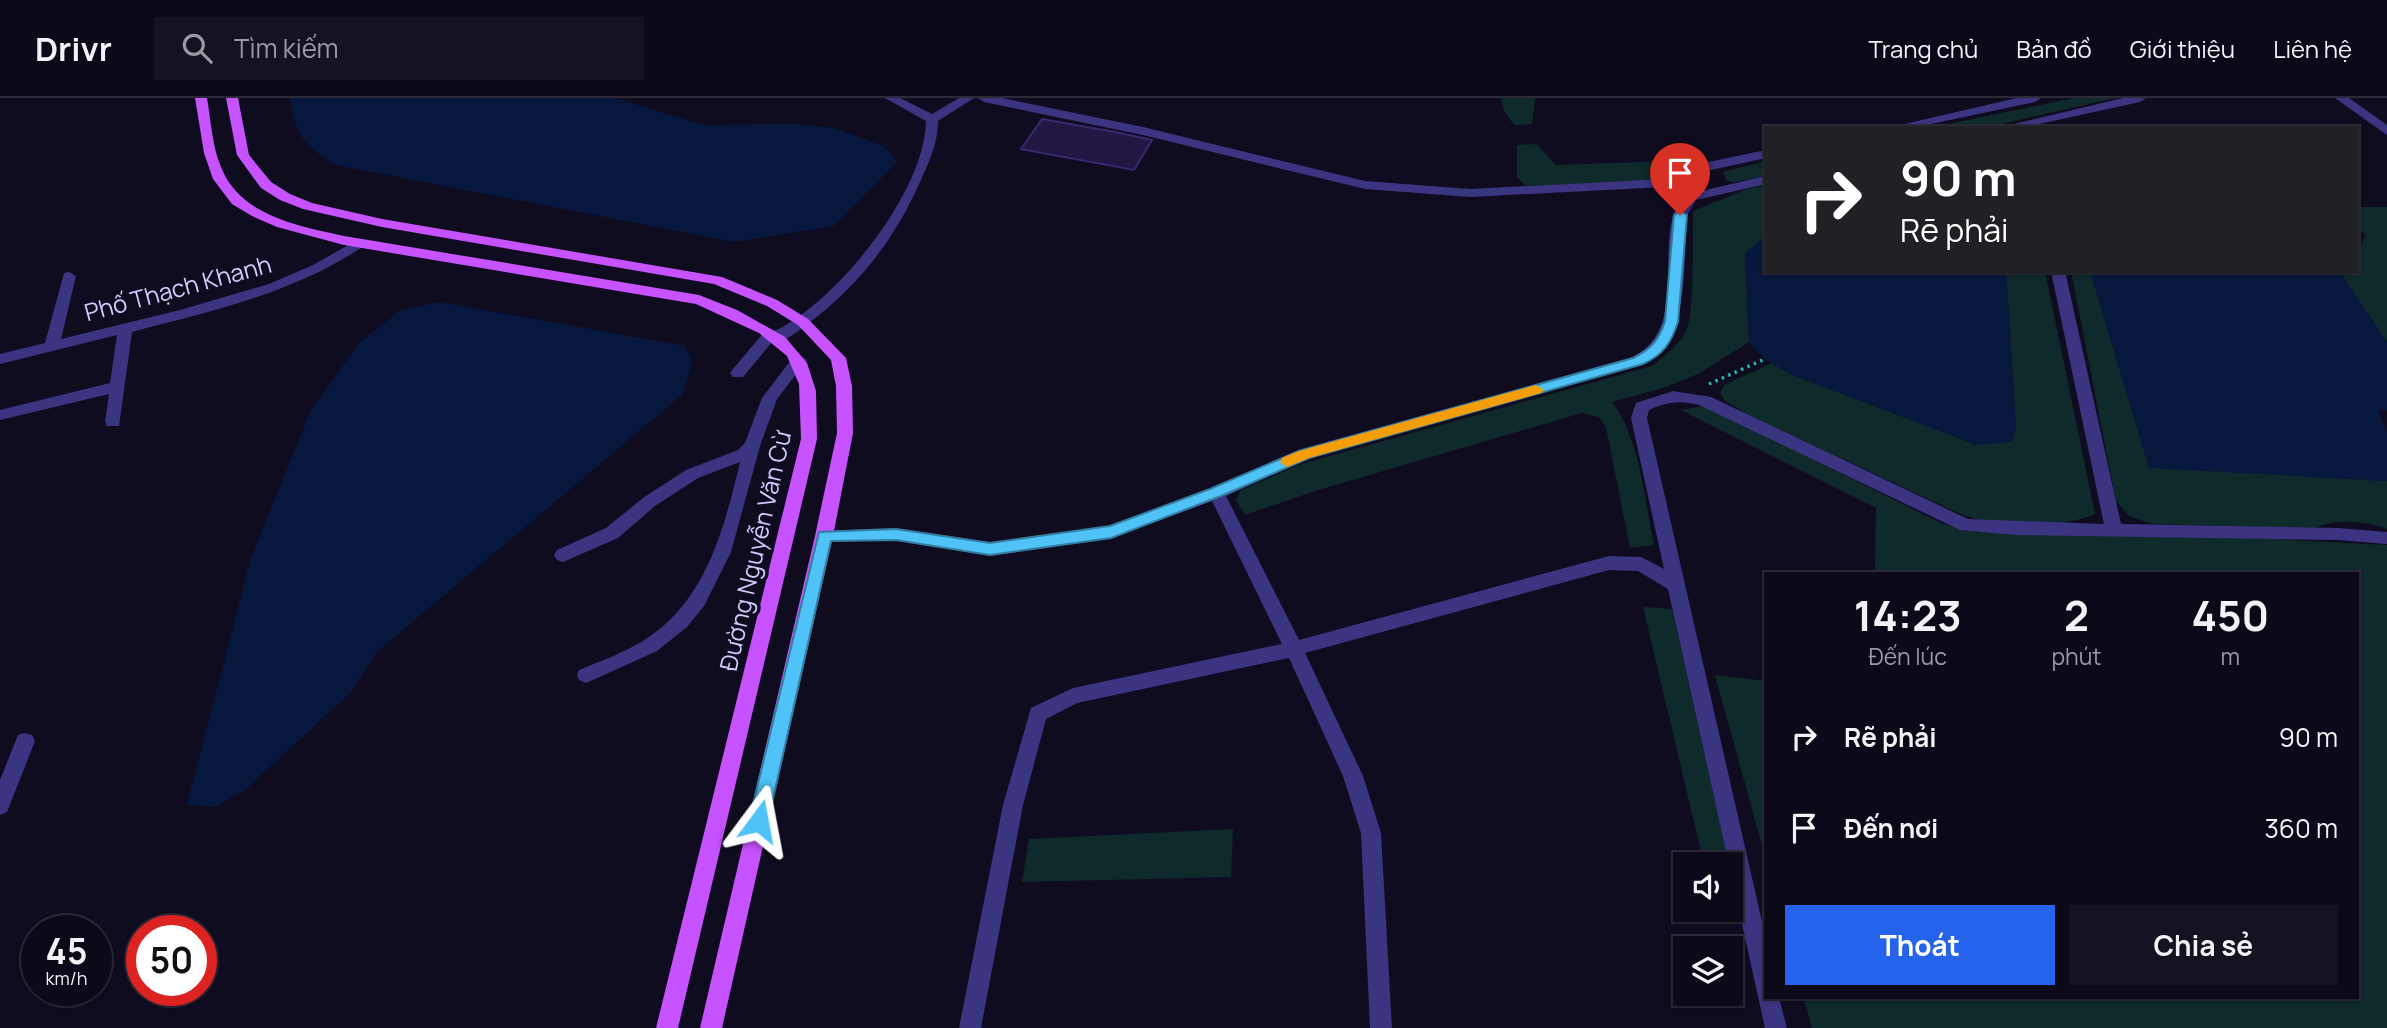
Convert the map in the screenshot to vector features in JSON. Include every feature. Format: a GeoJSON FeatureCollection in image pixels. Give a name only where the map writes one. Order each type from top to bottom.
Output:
{"type":"FeatureCollection","features":[{"type":"Feature","properties":{"kind":"main road"},"geometry":{"type":"LineString","coordinates":[[201,98],[211,163],[220,182],[238,201],[282,224],[359,243],[699,300],[747,320],[773,336],[799,360]]}},
{"type":"Feature","properties":{"kind":"main road"},"geometry":{"type":"LineString","coordinates":[[232,98],[243,155],[266,185],[285,197],[308,206],[382,223],[717,280],[772,303],[803,321],[838,358],[844,386],[845,433],[824,536],[711,1028]]}},
{"type":"Feature","properties":{"kind":"main road","name":"Đường Nguyễn Văn Cừ"},"geometry":{"type":"LineString","coordinates":[[667,1028],[809,439],[807,384],[799,360]]}},
{"type":"Feature","properties":{"kind":"street"},"geometry":{"type":"LineString","coordinates":[[891,98],[932,119]]}},
{"type":"Feature","properties":{"kind":"street"},"geometry":{"type":"LineString","coordinates":[[932,119],[968,98]]}},
{"type":"Feature","properties":{"kind":"street"},"geometry":{"type":"LineString","coordinates":[[984,98],[1143,131],[1365,185],[1470,193],[1690,190],[1764,180]]}},
{"type":"Feature","properties":{"kind":"street"},"geometry":{"type":"LineString","coordinates":[[1902,126],[2035,98]]}},
{"type":"Feature","properties":{"kind":"street"},"geometry":{"type":"LineString","coordinates":[[2012,126],[2140,98]]}},
{"type":"Feature","properties":{"kind":"street"},"geometry":{"type":"LineString","coordinates":[[2341,98],[2387,131]]}},
{"type":"Feature","properties":{"kind":"street"},"geometry":{"type":"LineString","coordinates":[[738,373],[773,336],[803,321],[863,269],[902,212],[933,134],[932,119]]}},
{"type":"Feature","properties":{"kind":"street"},"geometry":{"type":"LineString","coordinates":[[824,536],[896,534],[990,549],[1111,532],[1216,492],[1304,454],[1614,368],[1655,353],[1666,338],[1671,322],[1680,215],[1690,190],[1690,170],[1764,155]]}},
{"type":"Feature","properties":{"kind":"street","name":"Phố Thạch Khanh"},"geometry":{"type":"LineString","coordinates":[[0,359],[125,328],[286,283],[325,266],[359,243]]}},
{"type":"Feature","properties":{"kind":"street"},"geometry":{"type":"LineString","coordinates":[[2058,273],[2113,528]]}},
{"type":"Feature","properties":{"kind":"street"},"geometry":{"type":"LineString","coordinates":[[51,346],[69,276]]}},
{"type":"Feature","properties":{"kind":"street"},"geometry":{"type":"LineString","coordinates":[[113,422],[125,328]]}},
{"type":"Feature","properties":{"kind":"street"},"geometry":{"type":"LineString","coordinates":[[586,675],[658,641],[689,614],[712,581],[735,517],[752,446],[770,398],[799,360]]}},
{"type":"Feature","properties":{"kind":"street"},"geometry":{"type":"LineString","coordinates":[[0,415],[118,386]]}},
{"type":"Feature","properties":{"kind":"street"},"geometry":{"type":"LineString","coordinates":[[1764,980],[1639,418],[1642,407],[1657,399],[1686,395],[1705,401],[1966,525],[2017,529],[2113,528],[2338,534],[2387,538]]}},
{"type":"Feature","properties":{"kind":"street"},"geometry":{"type":"LineString","coordinates":[[563,555],[612,533],[649,502],[692,474],[744,454],[752,446]]}},
{"type":"Feature","properties":{"kind":"street"},"geometry":{"type":"LineString","coordinates":[[1216,492],[1353,776],[1371,833],[1381,1028]]}},
{"type":"Feature","properties":{"kind":"street"},"geometry":{"type":"LineString","coordinates":[[970,1028],[1013,805],[1038,713],[1073,696],[1294,649],[1609,563],[1641,564],[1676,585]]}},
{"type":"Feature","properties":{"kind":"street"},"geometry":{"type":"LineString","coordinates":[[0,806],[25,741]]}},
{"type":"Feature","properties":{"kind":"street"},"geometry":{"type":"LineString","coordinates":[[1768,999],[1776,1028]]}},
{"type":"Feature","properties":{"kind":"path"},"geometry":{"type":"LineString","coordinates":[[1686,395],[1765,359]]}},
{"type":"Feature","properties":{"kind":"green space"},"geometry":{"type":"Polygon","coordinates":[[[1501,98],[1535,98],[1532,124],[1514,125],[1504,111],[1501,98]]]}},
{"type":"Feature","properties":{"kind":"green space"},"geometry":{"type":"Polygon","coordinates":[[[2074,98],[2115,98],[1993,126],[1939,126],[2074,98]]]}},
{"type":"Feature","properties":{"kind":"green space"},"geometry":{"type":"Polygon","coordinates":[[[1536,144],[1556,165],[1669,161],[1674,180],[1526,186],[1517,177],[1517,145],[1536,144]]]}},
{"type":"Feature","properties":{"kind":"green space"},"geometry":{"type":"Polygon","coordinates":[[[1764,162],[1764,177],[1734,182],[1726,180],[1723,172],[1764,162]]]}},
{"type":"Feature","properties":{"kind":"green space"},"geometry":{"type":"Polygon","coordinates":[[[1764,185],[1764,238],[1745,254],[1749,342],[1698,374],[1663,388],[1612,402],[1622,417],[1635,452],[1654,545],[1630,548],[1606,427],[1599,417],[1582,413],[1315,491],[1245,515],[1236,500],[1241,490],[1301,464],[1652,366],[1680,341],[1689,321],[1693,211],[1747,189],[1764,185]]]}},
{"type":"Feature","properties":{"kind":"green space"},"geometry":{"type":"Polygon","coordinates":[[[2359,207],[2387,207],[2387,342],[2343,277],[2345,273],[2359,273],[2359,248],[2366,236],[2359,227],[2359,207]]]}},
{"type":"Feature","properties":{"kind":"green space"},"geometry":{"type":"Polygon","coordinates":[[[2006,273],[2045,273],[2095,514],[2048,524],[2012,524],[1965,516],[1750,416],[1724,400],[1720,392],[1724,385],[1772,363],[1792,375],[2016,427],[2006,273]]]}},
{"type":"Feature","properties":{"kind":"green space"},"geometry":{"type":"Polygon","coordinates":[[[2071,273],[2091,273],[2149,467],[2387,481],[2387,529],[2351,522],[2332,523],[2316,528],[2152,524],[2129,516],[2116,501],[2071,273]]]}},
{"type":"Feature","properties":{"kind":"green space"},"geometry":{"type":"Polygon","coordinates":[[[1705,406],[1943,524],[1979,532],[2233,537],[2387,545],[2387,1028],[1812,1028],[1804,999],[2359,999],[2359,572],[1875,572],[1876,508],[1681,410],[1705,406]]]}},
{"type":"Feature","properties":{"kind":"green space"},"geometry":{"type":"Polygon","coordinates":[[[1643,607],[1672,609],[1726,852],[1701,852],[1643,607]]]}},
{"type":"Feature","properties":{"kind":"green space"},"geometry":{"type":"Polygon","coordinates":[[[1715,675],[1764,681],[1764,853],[1715,675]]]}},
{"type":"Feature","properties":{"kind":"green space"},"geometry":{"type":"Polygon","coordinates":[[[1233,829],[1231,877],[1022,882],[1029,839],[1233,829]]]}},
{"type":"Feature","properties":{"kind":"water"},"geometry":{"type":"Polygon","coordinates":[[[290,98],[614,98],[704,125],[796,124],[833,128],[884,146],[897,162],[834,226],[734,242],[336,165],[316,152],[303,138],[295,121],[290,98]]]}},
{"type":"Feature","properties":{"kind":"water"},"geometry":{"type":"Polygon","coordinates":[[[1764,238],[1764,273],[2006,273],[2016,427],[2012,442],[1976,445],[1792,375],[1765,359],[1749,342],[1745,253],[1764,238]]]}},
{"type":"Feature","properties":{"kind":"water"},"geometry":{"type":"Polygon","coordinates":[[[2091,273],[2345,273],[2343,277],[2387,342],[2387,410],[2378,410],[2387,432],[2387,481],[2149,468],[2091,273]]]}},
{"type":"Feature","properties":{"kind":"water"},"geometry":{"type":"Polygon","coordinates":[[[439,302],[685,346],[692,363],[682,395],[378,651],[350,693],[245,790],[214,807],[187,805],[251,558],[311,410],[359,343],[401,310],[439,302]]]}},
{"type":"Feature","properties":{"kind":"building"},"geometry":{"type":"Polygon","coordinates":[[[1042,119],[1152,140],[1134,170],[1021,149],[1042,119]]]}},
{"type":"Feature","properties":{"kind":"slow traffic"},"geometry":{"type":"LineString","coordinates":[[1287,462],[1304,454],[1536,390]]}},
{"type":"Feature","properties":{"kind":"route"},"geometry":{"type":"LineString","coordinates":[[759,821],[824,536],[896,534],[990,549],[1111,532],[1216,492],[1304,454],[1638,361],[1655,353],[1666,338],[1671,322],[1680,215]]}}]}
